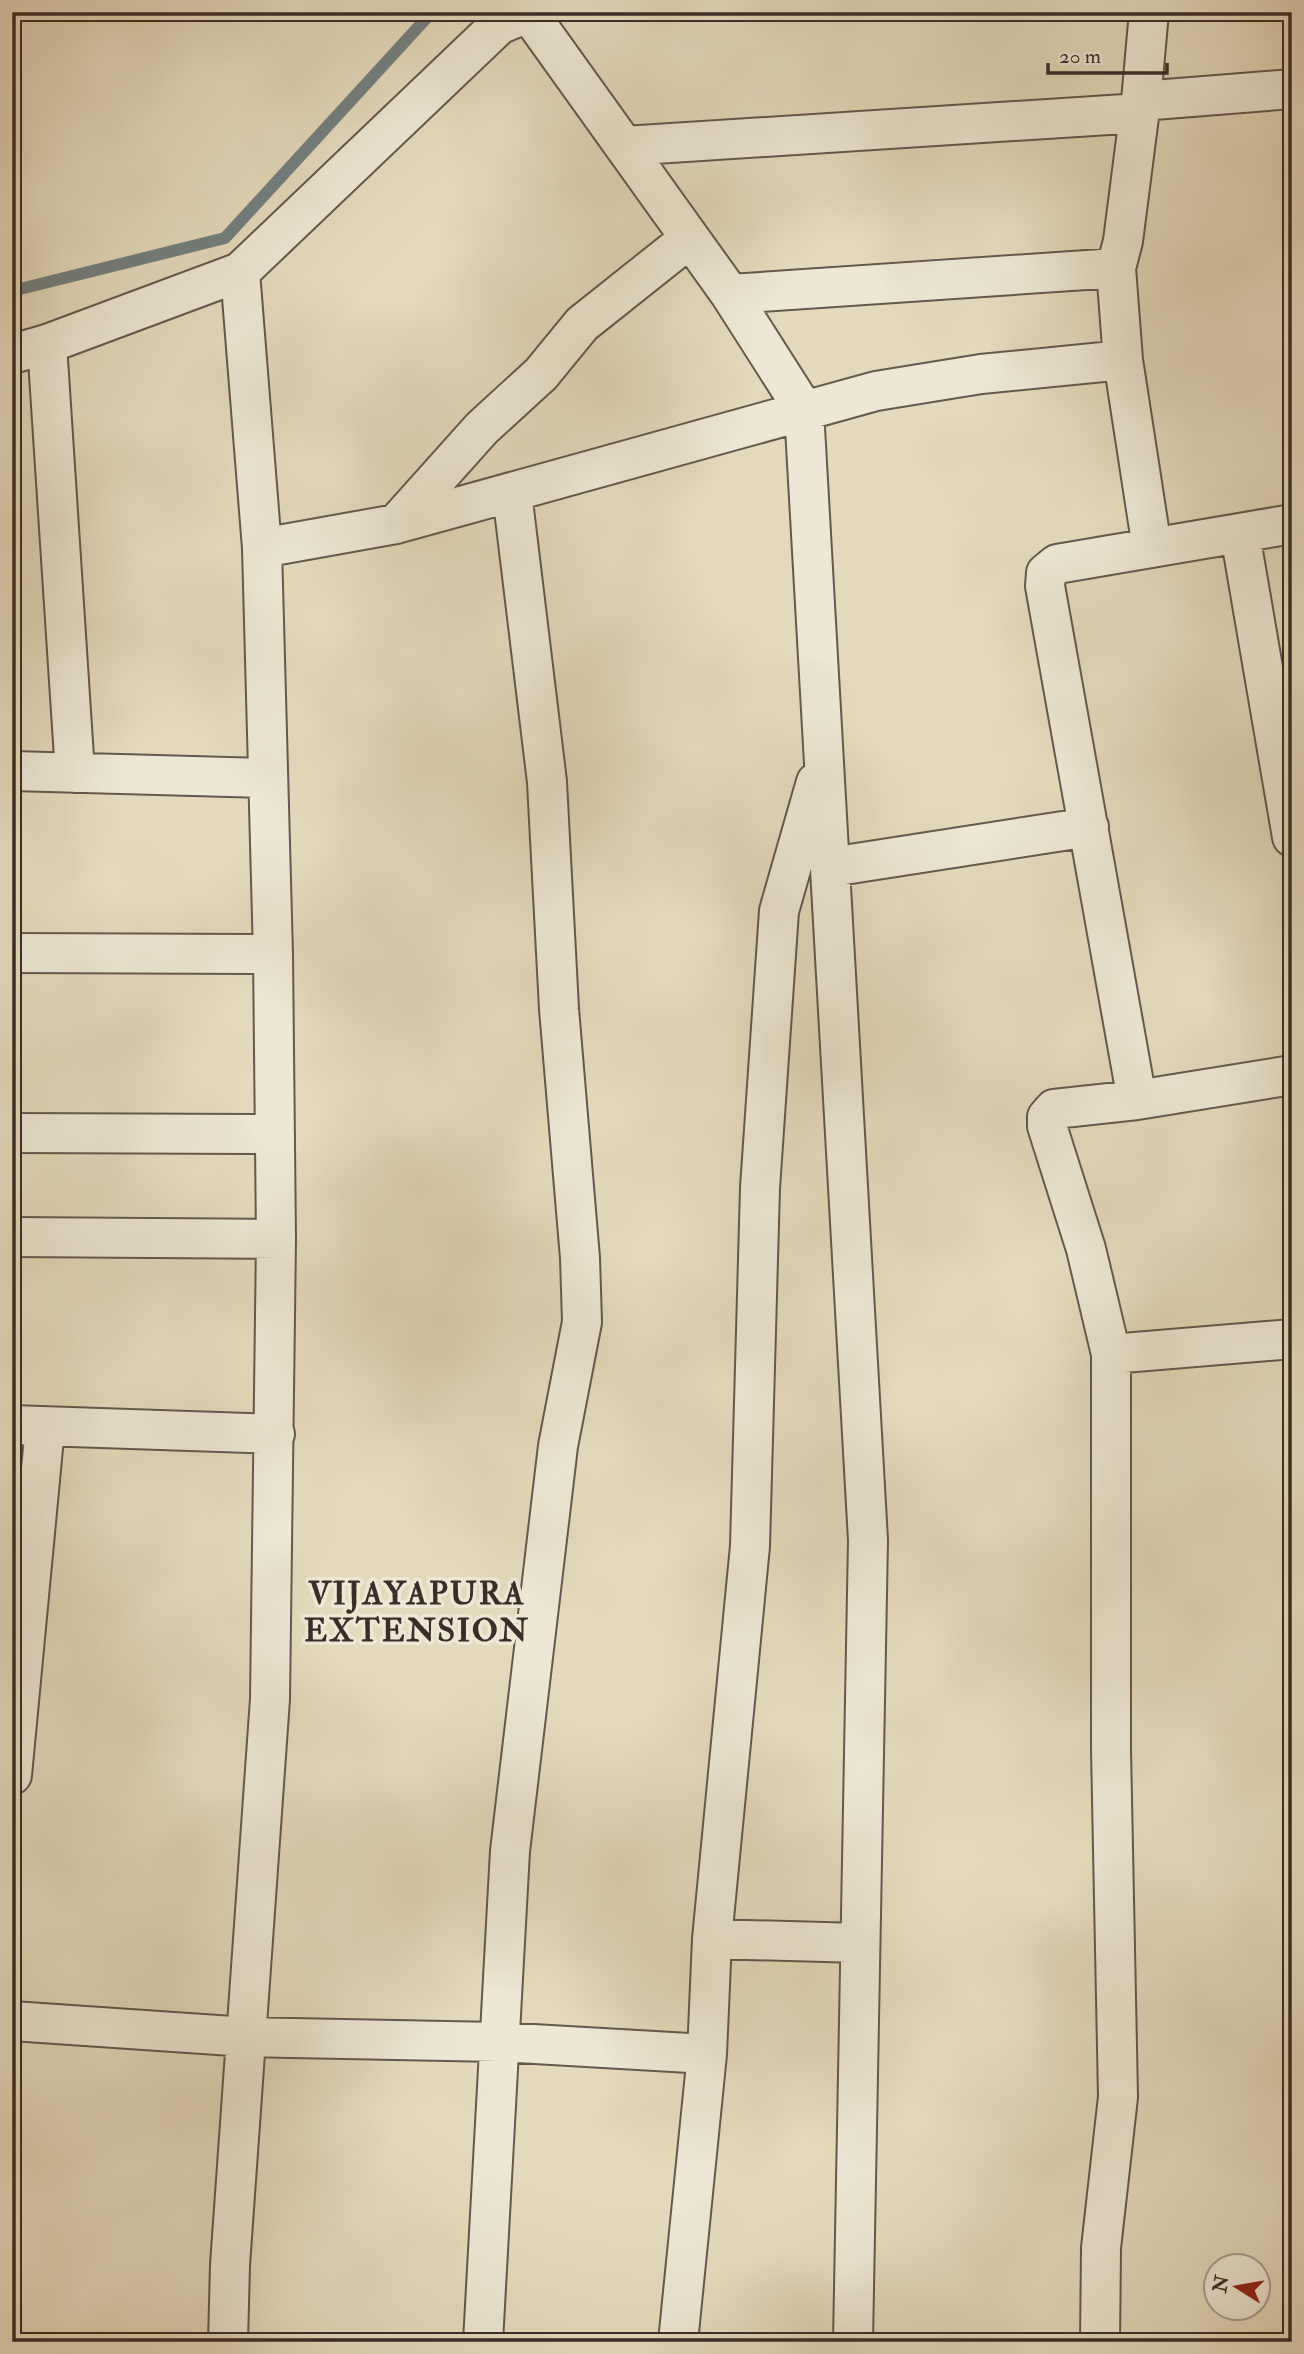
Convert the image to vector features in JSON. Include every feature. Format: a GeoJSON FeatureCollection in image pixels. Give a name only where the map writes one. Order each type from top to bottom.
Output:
{"type":"FeatureCollection","features":[{"type":"Feature","properties":{"kind":"street"},"geometry":{"type":"LineString","coordinates":[[75,773],[30,349],[240,272],[499,25],[528,12],[730,294],[804,410],[867,1540],[853,2342]]}},
{"type":"Feature","properties":{"kind":"street"},"geometry":{"type":"LineString","coordinates":[[1149,12],[1123,241],[1115,268],[1123,360],[1152,548]]}},
{"type":"Feature","properties":{"kind":"street"},"geometry":{"type":"LineString","coordinates":[[624,146],[1140,107],[1292,89]]}},
{"type":"Feature","properties":{"kind":"street"},"geometry":{"type":"LineString","coordinates":[[396,524],[482,428],[541,374],[582,324],[690,237]]}},
{"type":"Feature","properties":{"kind":"street"},"geometry":{"type":"LineString","coordinates":[[730,294],[1115,268]]}},
{"type":"Feature","properties":{"kind":"street"},"geometry":{"type":"LineString","coordinates":[[228,2342],[230,2265],[270,1699],[275,1434],[274,954],[262,548],[240,272]]}},
{"type":"Feature","properties":{"kind":"street"},"geometry":{"type":"LineString","coordinates":[[262,548],[396,524],[876,391],[981,374],[1123,360]]}},
{"type":"Feature","properties":{"kind":"street"},"geometry":{"type":"LineString","coordinates":[[482,2342],[510,1850],[558,1446],[582,1322],[580,1258],[559,1009],[547,782],[512,493]]}},
{"type":"Feature","properties":{"kind":"street"},"geometry":{"type":"LineString","coordinates":[[1137,1100],[1045,586],[1046,573],[1057,565],[1292,524]]}},
{"type":"Feature","properties":{"kind":"street"},"geometry":{"type":"LineString","coordinates":[[1240,534],[1292,837]]}},
{"type":"Feature","properties":{"kind":"street"},"geometry":{"type":"LineString","coordinates":[[678,2342],[707,2054],[712,1939],[750,1546],[760,1188],[779,911],[824,752]]}},
{"type":"Feature","properties":{"kind":"street"},"geometry":{"type":"LineString","coordinates":[[12,771],[268,778]]}},
{"type":"Feature","properties":{"kind":"street"},"geometry":{"type":"LineString","coordinates":[[831,867],[1089,827]]}},
{"type":"Feature","properties":{"kind":"street"},"geometry":{"type":"LineString","coordinates":[[12,953],[274,954]]}},
{"type":"Feature","properties":{"kind":"street"},"geometry":{"type":"LineString","coordinates":[[1100,2342],[1101,2248],[1118,2097],[1111,1749],[1111,1354],[1086,1249],[1047,1126],[1047,1117],[1054,1109],[1137,1100],[1292,1076]]}},
{"type":"Feature","properties":{"kind":"street"},"geometry":{"type":"LineString","coordinates":[[12,1133],[275,1134]]}},
{"type":"Feature","properties":{"kind":"street"},"geometry":{"type":"LineString","coordinates":[[12,1237],[276,1239]]}},
{"type":"Feature","properties":{"kind":"street"},"geometry":{"type":"LineString","coordinates":[[1111,1354],[1292,1339]]}},
{"type":"Feature","properties":{"kind":"street"},"geometry":{"type":"LineString","coordinates":[[12,1775],[29,1426],[275,1434]]}},
{"type":"Feature","properties":{"kind":"street"},"geometry":{"type":"LineString","coordinates":[[712,1939],[860,1943]]}},
{"type":"Feature","properties":{"kind":"street"},"geometry":{"type":"LineString","coordinates":[[12,2021],[247,2037],[499,2042],[707,2054]]}},
{"type":"Feature","properties":{"kind":"waterway"},"geometry":{"type":"LineString","coordinates":[[12,291],[225,238],[432,12]]}},
{"type":"Feature","properties":{"kind":"district","name":"VIJAYAPURA EXTENSION"},"geometry":{"type":"Point","coordinates":[417,1612]}}]}
